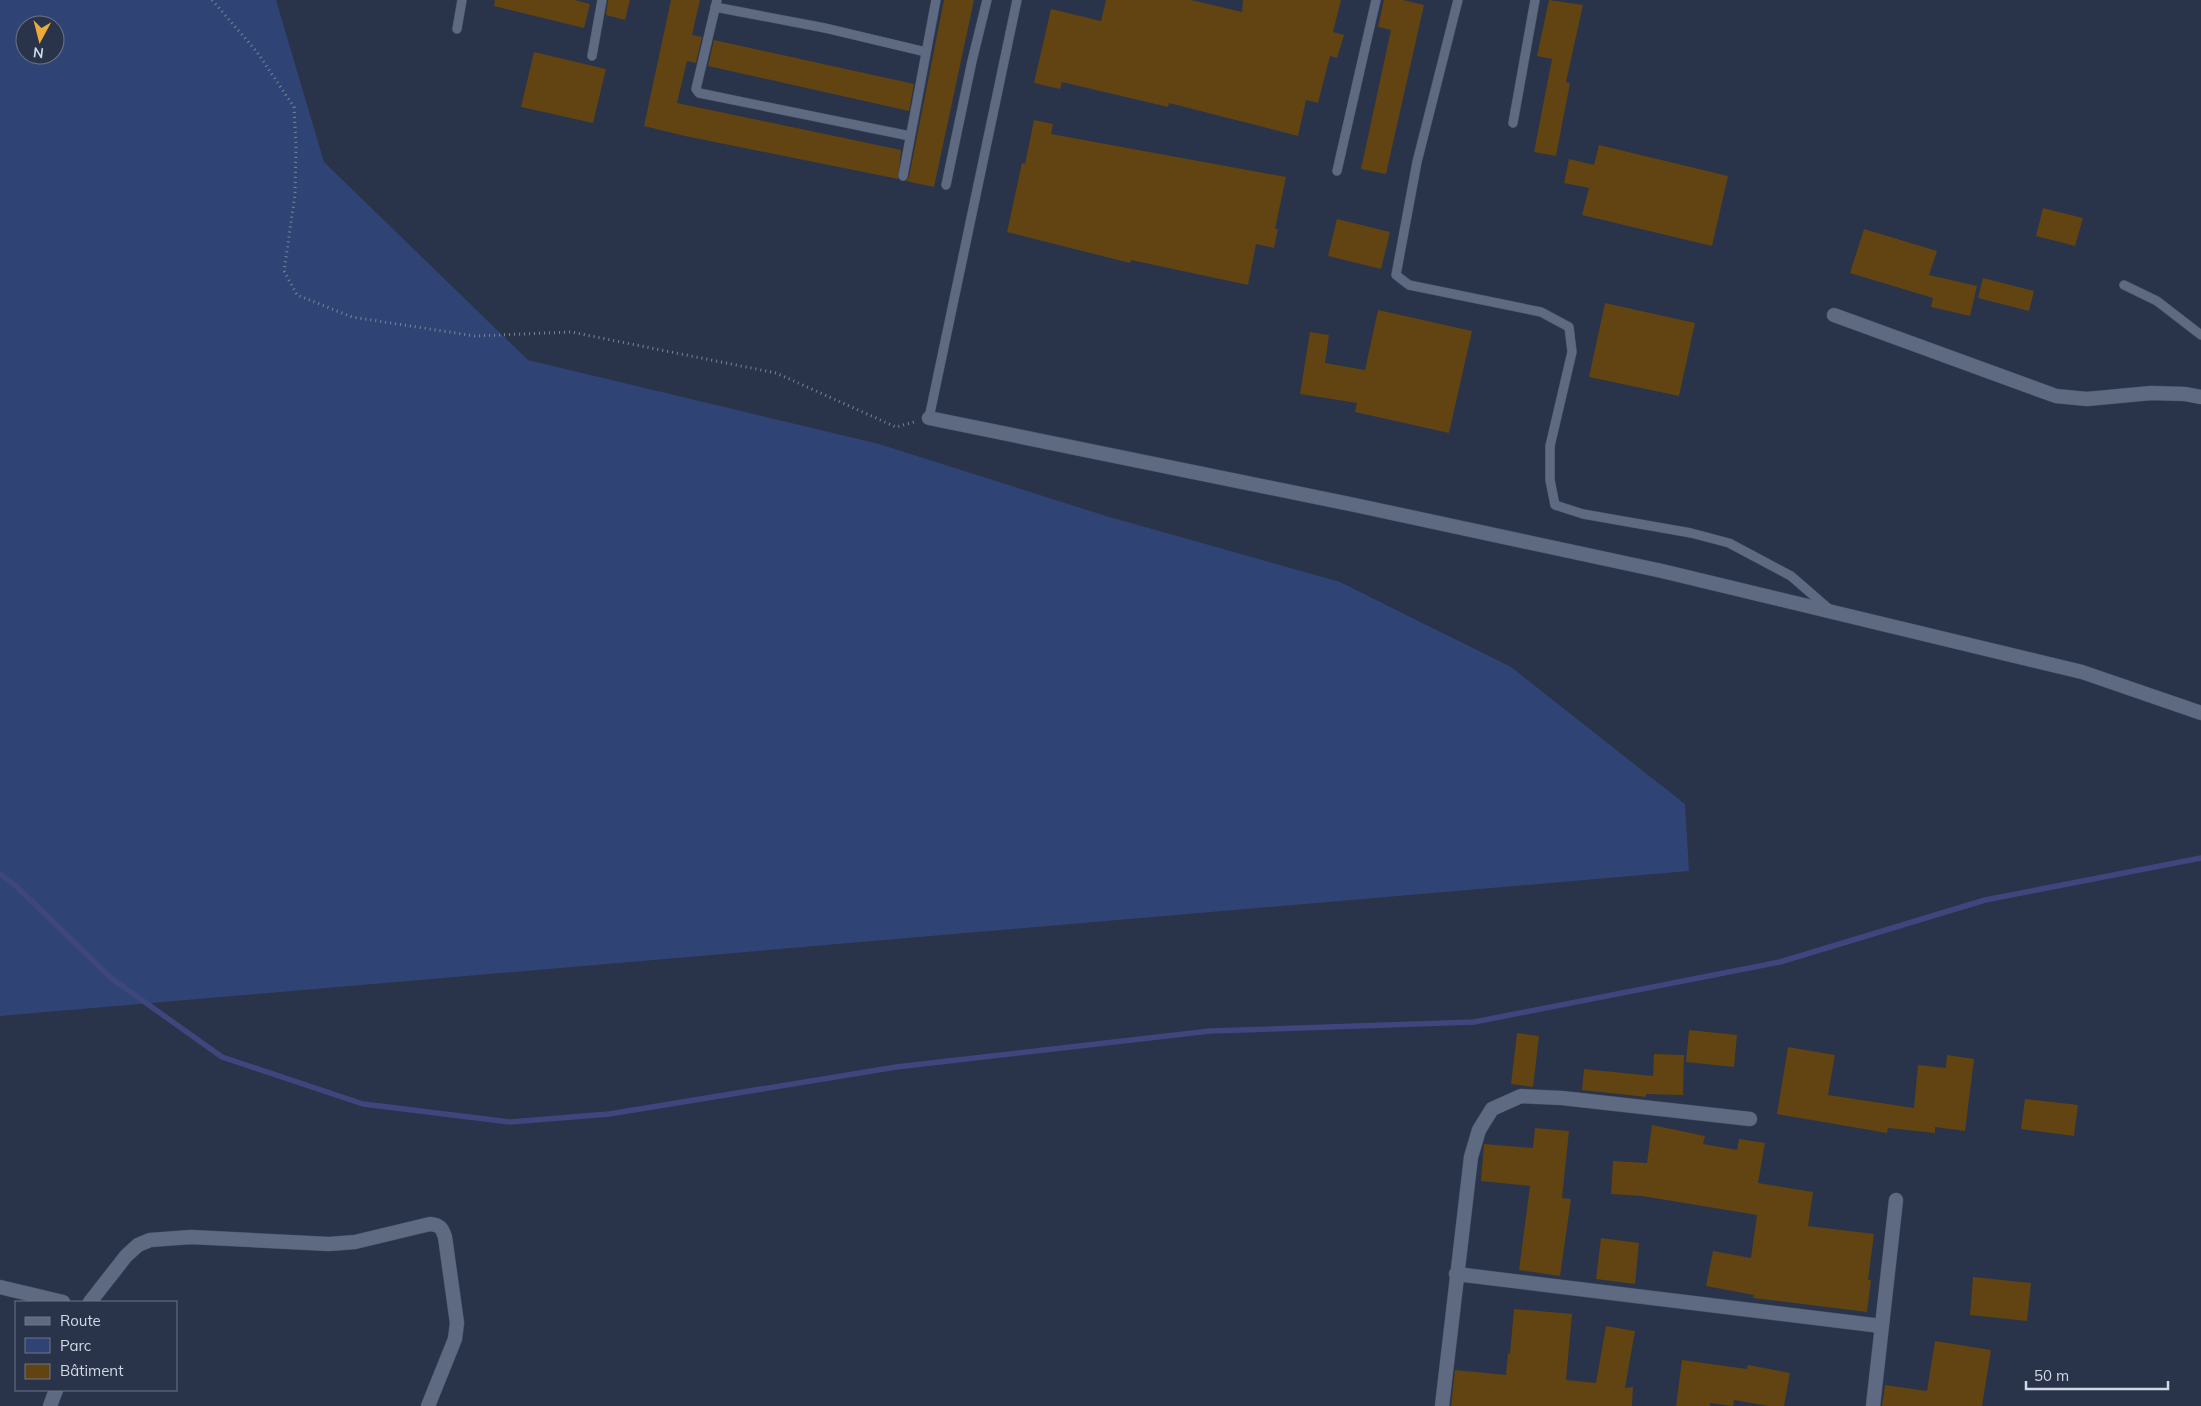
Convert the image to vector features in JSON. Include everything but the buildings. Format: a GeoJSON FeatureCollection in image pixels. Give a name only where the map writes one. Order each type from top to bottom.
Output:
{"type":"FeatureCollection","features":[{"type":"Feature","properties":{"kind":"street"},"geometry":{"type":"LineString","coordinates":[[1834,315],[2056,396],[2086,399],[2151,392],[2184,394],[2201,398]]}},
{"type":"Feature","properties":{"kind":"street"},"geometry":{"type":"LineString","coordinates":[[929,418],[1360,506],[1662,571],[1831,610],[2082,672],[2201,713]]}},
{"type":"Feature","properties":{"kind":"street"},"geometry":{"type":"LineString","coordinates":[[1442,1406],[1471,1157],[1479,1130],[1492,1109],[1521,1096],[1562,1098],[1750,1119]]}},
{"type":"Feature","properties":{"kind":"street"},"geometry":{"type":"LineString","coordinates":[[1873,1406],[1896,1200]]}},
{"type":"Feature","properties":{"kind":"street"},"geometry":{"type":"LineString","coordinates":[[91,1301],[126,1256],[138,1245],[150,1240],[191,1237],[329,1244],[355,1242],[430,1224],[438,1225],[443,1229],[445,1237],[457,1323],[455,1339],[428,1406]]}},
{"type":"Feature","properties":{"kind":"street"},"geometry":{"type":"LineString","coordinates":[[1456,1274],[1881,1326]]}},
{"type":"Feature","properties":{"kind":"street"},"geometry":{"type":"LineString","coordinates":[[0,1287],[59,1301]]}},
{"type":"Feature","properties":{"kind":"street"},"geometry":{"type":"LineString","coordinates":[[50,1406],[56,1391]]}},
{"type":"Feature","properties":{"kind":"lane"},"geometry":{"type":"LineString","coordinates":[[456,29],[462,0]]}},
{"type":"Feature","properties":{"kind":"lane"},"geometry":{"type":"LineString","coordinates":[[592,56],[602,0]]}},
{"type":"Feature","properties":{"kind":"lane"},"geometry":{"type":"LineString","coordinates":[[903,176],[936,0]]}},
{"type":"Feature","properties":{"kind":"lane"},"geometry":{"type":"LineString","coordinates":[[946,185],[972,60],[988,0]]}},
{"type":"Feature","properties":{"kind":"lane"},"geometry":{"type":"LineString","coordinates":[[929,418],[1017,0]]}},
{"type":"Feature","properties":{"kind":"lane"},"geometry":{"type":"LineString","coordinates":[[1337,171],[1376,0]]}},
{"type":"Feature","properties":{"kind":"lane"},"geometry":{"type":"LineString","coordinates":[[1458,0],[1417,162],[1396,275],[1409,285],[1541,312],[1569,328],[1572,352],[1550,446],[1550,480],[1555,505],[1583,514],[1691,533],[1729,544],[1791,576],[1831,610]]}},
{"type":"Feature","properties":{"kind":"lane"},"geometry":{"type":"LineString","coordinates":[[1513,124],[1535,0]]}},
{"type":"Feature","properties":{"kind":"lane"},"geometry":{"type":"LineString","coordinates":[[910,136],[814,118],[699,93],[696,90],[716,4],[926,52]]}},
{"type":"Feature","properties":{"kind":"lane"},"geometry":{"type":"LineString","coordinates":[[2124,285],[2157,301],[2201,335]]}},
{"type":"Feature","properties":{"kind":"path"},"geometry":{"type":"LineString","coordinates":[[212,0],[257,52],[294,107],[296,145],[295,195],[284,271],[297,295],[352,317],[475,336],[571,332],[776,373],[896,427],[929,418]]}},
{"type":"Feature","properties":{"kind":"green space"},"geometry":{"type":"Polygon","coordinates":[[[0,0],[276,0],[324,162],[528,360],[879,444],[1106,516],[1340,582],[1511,667],[1685,804],[1689,871],[0,1016],[0,0]]]}},
{"type":"Feature","properties":{"kind":"waterway"},"geometry":{"type":"LineString","coordinates":[[0,874],[16,886],[111,978],[222,1057],[363,1104],[510,1122],[609,1114],[896,1067],[1210,1031],[1474,1022],[1780,962],[1985,900],[2201,858]]}}]}
